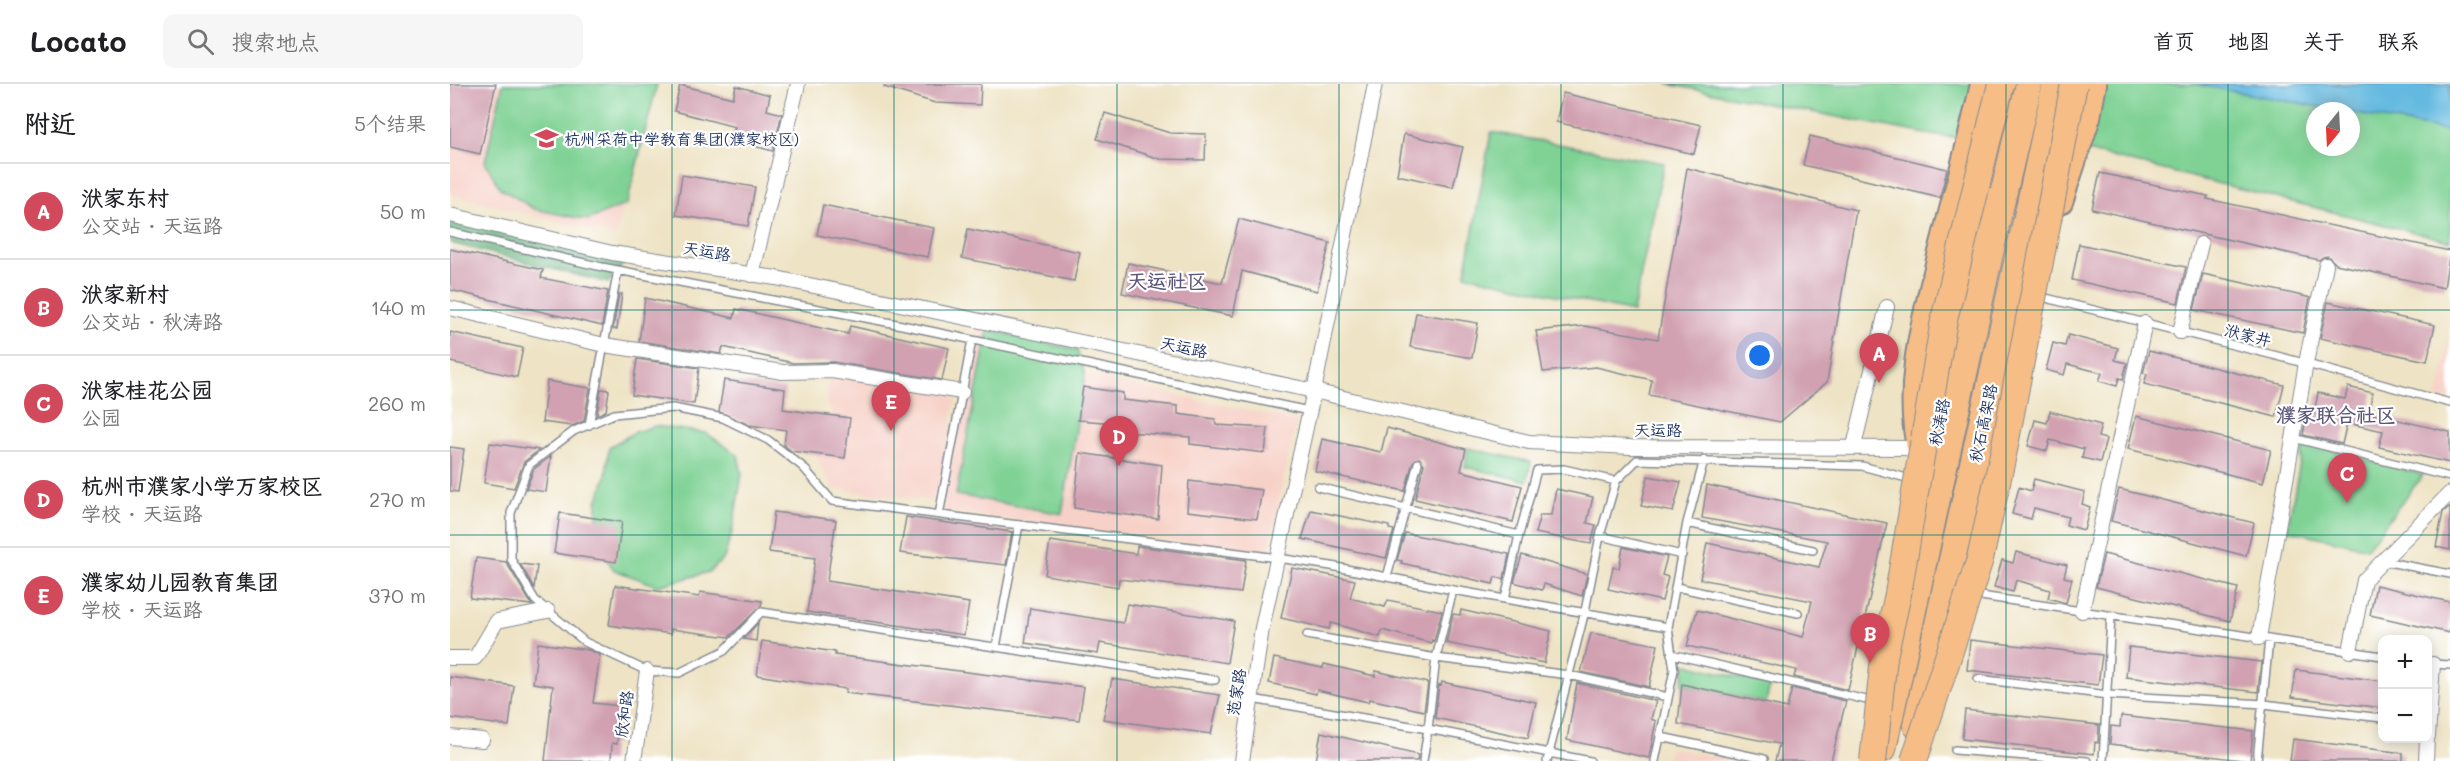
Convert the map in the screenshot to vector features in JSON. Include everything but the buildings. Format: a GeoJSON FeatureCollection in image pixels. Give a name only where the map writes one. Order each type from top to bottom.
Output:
{"type":"FeatureCollection","features":[{"type":"Feature","properties":{"kind":"highway"},"geometry":{"type":"LineString","coordinates":[[1873,761],[1884,657],[1898,594],[1944,320],[2001,84]]}},
{"type":"Feature","properties":{"kind":"highway","name":"秋石高架路"},"geometry":{"type":"LineString","coordinates":[[1881,761],[1997,221],[2029,84]]}},
{"type":"Feature","properties":{"kind":"highway","name":"秋石高架路"},"geometry":{"type":"LineString","coordinates":[[1908,761],[2056,84]]}},
{"type":"Feature","properties":{"kind":"highway"},"geometry":{"type":"LineString","coordinates":[[1914,761],[1980,559],[2004,450],[2074,84]]}},
{"type":"Feature","properties":{"kind":"main road"},"geometry":{"type":"LineString","coordinates":[[1927,484],[1913,430],[1915,364],[1982,84]]}},
{"type":"Feature","properties":{"kind":"main road","name":"秋涛路"},"geometry":{"type":"LineString","coordinates":[[1861,761],[1927,484],[1960,315],[2019,84]]}},
{"type":"Feature","properties":{"kind":"main road"},"geometry":{"type":"LineString","coordinates":[[1987,466],[2027,347],[2057,213],[2068,148],[2074,84]]}},
{"type":"Feature","properties":{"kind":"main road"},"geometry":{"type":"LineString","coordinates":[[1919,761],[1987,466],[2018,306],[2068,148],[2089,117],[2095,84]]}},
{"type":"Feature","properties":{"kind":"street"},"geometry":{"type":"LineString","coordinates":[[752,275],[798,84]]}},
{"type":"Feature","properties":{"kind":"street","name":"范家路"},"geometry":{"type":"LineString","coordinates":[[1242,761],[1262,628],[1314,391],[1375,84]]}},
{"type":"Feature","properties":{"kind":"street","name":"天运路"},"geometry":{"type":"LineString","coordinates":[[450,215],[612,253],[787,280],[1314,391],[1529,442],[1630,447],[1918,448]]}},
{"type":"Feature","properties":{"kind":"street"},"geometry":{"type":"LineString","coordinates":[[2180,332],[2200,244]]}},
{"type":"Feature","properties":{"kind":"street"},"geometry":{"type":"LineString","coordinates":[[2264,639],[2293,438],[2326,265]]}},
{"type":"Feature","properties":{"kind":"street"},"geometry":{"type":"LineString","coordinates":[[1854,446],[1887,307]]}},
{"type":"Feature","properties":{"kind":"street"},"geometry":{"type":"LineString","coordinates":[[450,308],[604,345],[783,372],[832,371],[962,392]]}},
{"type":"Feature","properties":{"kind":"street"},"geometry":{"type":"LineString","coordinates":[[2082,611],[2145,323]]}},
{"type":"Feature","properties":{"kind":"street"},"geometry":{"type":"LineString","coordinates":[[2350,651],[2364,580],[2450,493]]}},
{"type":"Feature","properties":{"kind":"street"},"geometry":{"type":"LineString","coordinates":[[450,658],[476,658],[497,621],[549,611]]}},
{"type":"Feature","properties":{"kind":"street","name":"欣和路"},"geometry":{"type":"LineString","coordinates":[[634,761],[647,671]]}},
{"type":"Feature","properties":{"kind":"street"},"geometry":{"type":"LineString","coordinates":[[450,737],[482,740]]}},
{"type":"Feature","properties":{"kind":"street"},"geometry":{"type":"LineString","coordinates":[[2426,761],[2427,743]]}},
{"type":"Feature","properties":{"kind":"lane"},"geometry":{"type":"LineString","coordinates":[[450,232],[618,270],[972,340],[1309,411]]}},
{"type":"Feature","properties":{"kind":"lane"},"geometry":{"type":"LineString","coordinates":[[589,425],[618,270]]}},
{"type":"Feature","properties":{"kind":"lane","name":"洑家井"},"geometry":{"type":"LineString","coordinates":[[2038,296],[2306,363],[2450,403]]}},
{"type":"Feature","properties":{"kind":"lane"},"geometry":{"type":"LineString","coordinates":[[939,515],[972,340]]}},
{"type":"Feature","properties":{"kind":"lane"},"geometry":{"type":"LineString","coordinates":[[1215,680],[761,612],[724,651],[700,664],[679,673],[647,671],[585,642],[535,600],[511,559],[511,513],[530,465],[574,431],[614,414],[673,408],[723,418],[768,440],[804,467],[832,501],[1278,558],[1668,627]]}},
{"type":"Feature","properties":{"kind":"lane"},"geometry":{"type":"LineString","coordinates":[[2293,438],[2450,477]]}},
{"type":"Feature","properties":{"kind":"lane"},"geometry":{"type":"LineString","coordinates":[[1547,761],[1585,611],[1600,536],[1616,481],[1636,460],[1704,460],[1862,466],[1927,484]]}},
{"type":"Feature","properties":{"kind":"lane"},"geometry":{"type":"LineString","coordinates":[[1655,761],[1674,670],[1668,627],[1687,523],[1704,460]]}},
{"type":"Feature","properties":{"kind":"lane"},"geometry":{"type":"LineString","coordinates":[[1387,577],[1418,463]]}},
{"type":"Feature","properties":{"kind":"lane"},"geometry":{"type":"LineString","coordinates":[[1505,599],[1519,535],[1537,470],[1564,470],[1616,481]]}},
{"type":"Feature","properties":{"kind":"lane"},"geometry":{"type":"LineString","coordinates":[[1318,487],[1519,535]]}},
{"type":"Feature","properties":{"kind":"lane"},"geometry":{"type":"LineString","coordinates":[[1687,523],[1813,550]]}},
{"type":"Feature","properties":{"kind":"lane"},"geometry":{"type":"LineString","coordinates":[[996,647],[1019,525]]}},
{"type":"Feature","properties":{"kind":"lane"},"geometry":{"type":"LineString","coordinates":[[1600,536],[1682,555]]}},
{"type":"Feature","properties":{"kind":"lane"},"geometry":{"type":"LineString","coordinates":[[2383,561],[2450,574]]}},
{"type":"Feature","properties":{"kind":"lane"},"geometry":{"type":"LineString","coordinates":[[1676,587],[1798,613]]}},
{"type":"Feature","properties":{"kind":"lane"},"geometry":{"type":"LineString","coordinates":[[1423,761],[1436,658],[1453,590]]}},
{"type":"Feature","properties":{"kind":"lane"},"geometry":{"type":"LineString","coordinates":[[1957,592],[2378,655]]}},
{"type":"Feature","properties":{"kind":"lane"},"geometry":{"type":"LineString","coordinates":[[2103,761],[2111,616]]}},
{"type":"Feature","properties":{"kind":"lane"},"geometry":{"type":"LineString","coordinates":[[1307,635],[1436,658],[1569,675],[1668,697]]}},
{"type":"Feature","properties":{"kind":"lane"},"geometry":{"type":"LineString","coordinates":[[2257,761],[2264,704],[2264,639]]}},
{"type":"Feature","properties":{"kind":"lane"},"geometry":{"type":"LineString","coordinates":[[1671,654],[1875,702]]}},
{"type":"Feature","properties":{"kind":"lane"},"geometry":{"type":"LineString","coordinates":[[2432,664],[2450,665]]}},
{"type":"Feature","properties":{"kind":"lane"},"geometry":{"type":"LineString","coordinates":[[1978,679],[2108,695],[2264,704],[2378,718]]}},
{"type":"Feature","properties":{"kind":"lane"},"geometry":{"type":"LineString","coordinates":[[1252,699],[1428,729],[1590,761]]}},
{"type":"Feature","properties":{"kind":"lane"},"geometry":{"type":"LineString","coordinates":[[1661,737],[1764,759]]}},
{"type":"Feature","properties":{"kind":"lane"},"geometry":{"type":"LineString","coordinates":[[1955,750],[2087,761]]}},
{"type":"Feature","properties":{"kind":"shaded area","name":"杭州采荷中学教育集团(濮家校区)"},"geometry":{"type":"Polygon","coordinates":[[[450,84],[657,84],[616,236],[450,194],[450,84]]]}},
{"type":"Feature","properties":{"kind":"shaded area"},"geometry":{"type":"Polygon","coordinates":[[[977,327],[1077,350],[1086,375],[1296,421],[1268,553],[943,511],[977,327]]]}},
{"type":"Feature","properties":{"kind":"shaded area"},"geometry":{"type":"Polygon","coordinates":[[[2450,334],[2450,400],[2438,398],[2450,334]]]}},
{"type":"Feature","properties":{"kind":"shaded area"},"geometry":{"type":"Polygon","coordinates":[[[829,372],[956,396],[937,501],[834,489],[816,457],[825,448],[834,425],[833,413],[827,406],[829,372]]]}},
{"type":"Feature","properties":{"kind":"shaded area"},"geometry":{"type":"Polygon","coordinates":[[[1671,748],[1730,761],[1667,761],[1671,748]]]}},
{"type":"Feature","properties":{"kind":"green space","name":"杭州采荷中学教育集团(濮家校区)"},"geometry":{"type":"Polygon","coordinates":[[[503,84],[657,84],[627,204],[588,220],[534,209],[500,188],[485,162],[503,84]]]}},
{"type":"Feature","properties":{"kind":"green space"},"geometry":{"type":"Polygon","coordinates":[[[1667,84],[2450,84],[2450,241],[2087,151],[1931,135],[1667,84]]]}},
{"type":"Feature","properties":{"kind":"green space"},"geometry":{"type":"Polygon","coordinates":[[[1491,132],[1664,163],[1633,312],[1465,275],[1491,132]]]}},
{"type":"Feature","properties":{"kind":"green space"},"geometry":{"type":"Polygon","coordinates":[[[450,217],[627,260],[608,283],[450,243],[450,217]]]}},
{"type":"Feature","properties":{"kind":"green space"},"geometry":{"type":"Polygon","coordinates":[[[988,330],[1077,350],[1085,375],[1062,514],[956,495],[988,330]]]}},
{"type":"Feature","properties":{"kind":"green space"},"geometry":{"type":"Polygon","coordinates":[[[655,426],[706,433],[738,455],[742,474],[732,532],[724,558],[709,572],[658,586],[614,570],[598,546],[597,502],[606,476],[609,447],[635,432],[655,426]]]}},
{"type":"Feature","properties":{"kind":"green space"},"geometry":{"type":"Polygon","coordinates":[[[2304,443],[2423,475],[2367,548],[2287,530],[2304,443]]]}},
{"type":"Feature","properties":{"kind":"green space"},"geometry":{"type":"Polygon","coordinates":[[[1468,448],[1531,462],[1527,481],[1465,467],[1468,448]]]}},
{"type":"Feature","properties":{"kind":"green space"},"geometry":{"type":"Polygon","coordinates":[[[1686,664],[1770,685],[1766,703],[1682,684],[1686,664]]]}},
{"type":"Feature","properties":{"kind":"water"},"geometry":{"type":"Polygon","coordinates":[[[2194,84],[2450,84],[2450,131],[2360,114],[2360,102],[2306,102],[2306,105],[2194,84]]]}},
{"type":"Feature","properties":{"kind":"place","name":"杭州采荷中学教育集团(濮家校区)"},"geometry":{"type":"Point","coordinates":[546,139]}},
{"type":"Feature","properties":{"kind":"place","name":"洑家东村"},"geometry":{"type":"Point","coordinates":[1879,383]}},
{"type":"Feature","properties":{"kind":"place","name":"濮家幼儿园教育集团"},"geometry":{"type":"Point","coordinates":[891,431]}},
{"type":"Feature","properties":{"kind":"place","name":"杭州市濮家小学万家校区"},"geometry":{"type":"Point","coordinates":[1119,466]}},
{"type":"Feature","properties":{"kind":"place","name":"洑家桂花公园"},"geometry":{"type":"Point","coordinates":[2347,503]}},
{"type":"Feature","properties":{"kind":"place","name":"洑家新村"},"geometry":{"type":"Point","coordinates":[1870,663]}},
{"type":"Feature","properties":{"kind":"district","name":"天运社区"},"geometry":{"type":"Point","coordinates":[1167,281]}},
{"type":"Feature","properties":{"kind":"district","name":"濮家联合社区"},"geometry":{"type":"Point","coordinates":[2336,415]}}]}
